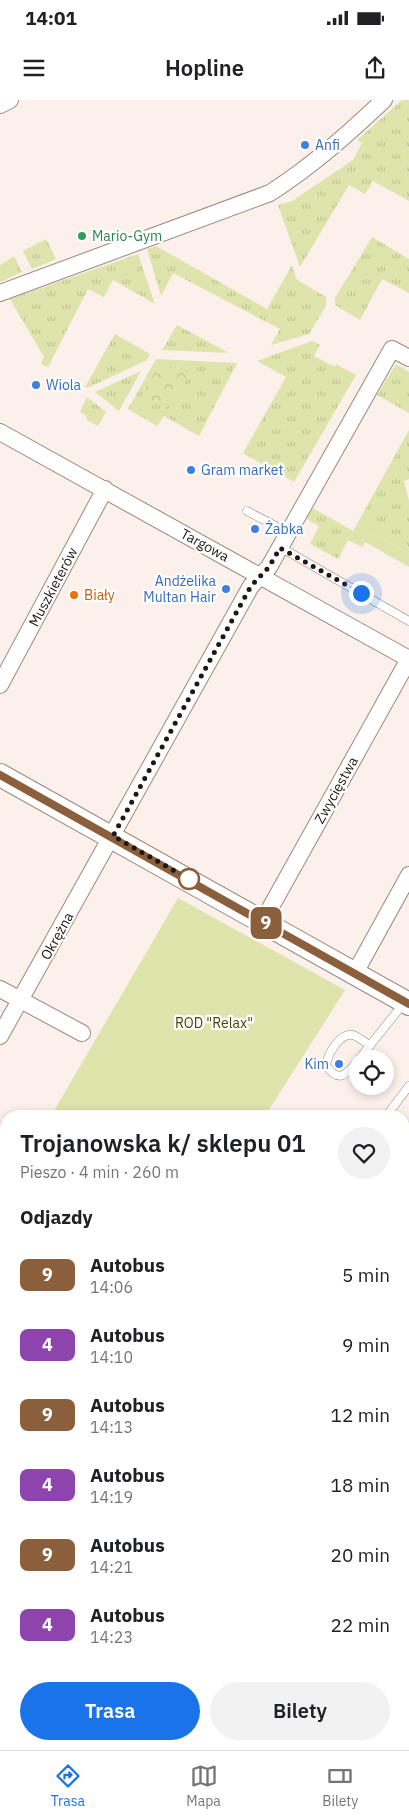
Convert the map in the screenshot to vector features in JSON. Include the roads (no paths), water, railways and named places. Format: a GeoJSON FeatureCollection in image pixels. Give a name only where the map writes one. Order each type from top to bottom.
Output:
{"type":"FeatureCollection","features":[{"type":"Feature","properties":{"kind":"street"},"geometry":{"type":"LineString","coordinates":[[0,105],[10,100]]}},
{"type":"Feature","properties":{"kind":"street"},"geometry":{"type":"LineString","coordinates":[[0,293],[270,194],[311,165],[384,100]]}},
{"type":"Feature","properties":{"kind":"street","name":"Okrężna"},"geometry":{"type":"LineString","coordinates":[[0,1036],[251,586],[261,576],[289,533],[392,349],[409,358]]}},
{"type":"Feature","properties":{"kind":"street","name":"Targowa"},"geometry":{"type":"LineString","coordinates":[[0,432],[409,659]]}},
{"type":"Feature","properties":{"kind":"street","name":"Muszkieterów"},"geometry":{"type":"LineString","coordinates":[[0,685],[105,490]]}},
{"type":"Feature","properties":{"kind":"street","name":"Zwycięstwa"},"geometry":{"type":"LineString","coordinates":[[263,921],[409,659]]}},
{"type":"Feature","properties":{"kind":"street"},"geometry":{"type":"LineString","coordinates":[[0,775],[113,836],[407,1003]]}},
{"type":"Feature","properties":{"kind":"street"},"geometry":{"type":"LineString","coordinates":[[355,973],[409,875]]}},
{"type":"Feature","properties":{"kind":"street"},"geometry":{"type":"LineString","coordinates":[[0,989],[82,1032]]}},
{"type":"Feature","properties":{"kind":"lane"},"geometry":{"type":"LineString","coordinates":[[247,511],[289,533]]}},
{"type":"Feature","properties":{"kind":"lane"},"geometry":{"type":"LineString","coordinates":[[280,548],[409,620]]}},
{"type":"Feature","properties":{"kind":"lane"},"geometry":{"type":"LineString","coordinates":[[367,1050],[407,1003]]}},
{"type":"Feature","properties":{"kind":"lane"},"geometry":{"type":"LineString","coordinates":[[349,1070],[344,1076],[340,1077],[331,1072],[326,1066],[331,1052],[344,1036],[351,1035],[370,1046]]}},
{"type":"Feature","properties":{"kind":"lane"},"geometry":{"type":"LineString","coordinates":[[391,1110],[409,1086]]}},
{"type":"Feature","properties":{"kind":"place","name":"Anfi"},"geometry":{"type":"Point","coordinates":[305,145]}},
{"type":"Feature","properties":{"kind":"place","name":"Mario-Gym"},"geometry":{"type":"Point","coordinates":[82,236]}},
{"type":"Feature","properties":{"kind":"place","name":"Wiola"},"geometry":{"type":"Point","coordinates":[36,385]}},
{"type":"Feature","properties":{"kind":"place","name":"Gram market"},"geometry":{"type":"Point","coordinates":[191,470]}},
{"type":"Feature","properties":{"kind":"place","name":"Żabka"},"geometry":{"type":"Point","coordinates":[255,529]}},
{"type":"Feature","properties":{"kind":"place","name":"Andżelika Multan Hair"},"geometry":{"type":"Point","coordinates":[226,589]}},
{"type":"Feature","properties":{"kind":"place","name":"Biały"},"geometry":{"type":"Point","coordinates":[74,595]}},
{"type":"Feature","properties":{"kind":"place","name":"Kim"},"geometry":{"type":"Point","coordinates":[339,1064]}},
{"type":"Feature","properties":{"kind":"park label","name":"ROD \"Relax\""},"geometry":{"type":"Point","coordinates":[214,1023]}}]}
